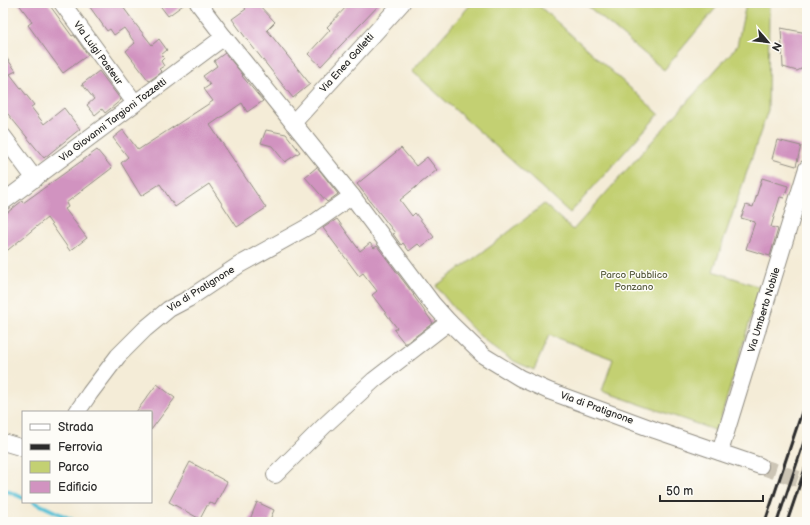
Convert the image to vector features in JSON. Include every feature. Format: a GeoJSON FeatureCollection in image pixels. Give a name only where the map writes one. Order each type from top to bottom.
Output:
{"type":"FeatureCollection","features":[{"type":"Feature","properties":{"kind":"street","name":"Via Luigi Pasteur"},"geometry":{"type":"LineString","coordinates":[[62,3],[135,104]]}},
{"type":"Feature","properties":{"kind":"street","name":"Via di Pratignone"},"geometry":{"type":"LineString","coordinates":[[198,3],[352,196],[432,303],[484,356],[520,378],[580,402],[760,466]]}},
{"type":"Feature","properties":{"kind":"street","name":"Via Enea Galletti"},"geometry":{"type":"LineString","coordinates":[[293,123],[402,3]]}},
{"type":"Feature","properties":{"kind":"street","name":"Via Giovanni Targioni Tozzetti"},"geometry":{"type":"LineString","coordinates":[[3,202],[224,37]]}},
{"type":"Feature","properties":{"kind":"street"},"geometry":{"type":"LineString","coordinates":[[3,136],[35,179]]}},
{"type":"Feature","properties":{"kind":"street","name":"Via Umberto Nobile"},"geometry":{"type":"LineString","coordinates":[[720,452],[807,168]]}},
{"type":"Feature","properties":{"kind":"street","name":"Via di Pratignone"},"geometry":{"type":"LineString","coordinates":[[78,411],[118,356],[145,329],[169,309],[188,299],[239,265],[311,225],[352,196]]}},
{"type":"Feature","properties":{"kind":"street"},"geometry":{"type":"LineString","coordinates":[[275,475],[324,426],[374,380],[449,322]]}},
{"type":"Feature","properties":{"kind":"street"},"geometry":{"type":"LineString","coordinates":[[3,442],[22,448]]}},
{"type":"Feature","properties":{"kind":"green space"},"geometry":{"type":"Polygon","coordinates":[[[472,3],[536,3],[659,114],[570,213],[412,71],[472,3]]]}},
{"type":"Feature","properties":{"kind":"green space"},"geometry":{"type":"Polygon","coordinates":[[[584,3],[720,3],[664,70],[584,3]]]}},
{"type":"Feature","properties":{"kind":"green space","name":"Parco Pubblico Ponzano"},"geometry":{"type":"Polygon","coordinates":[[[745,3],[769,3],[768,110],[713,271],[760,287],[717,431],[602,391],[613,359],[549,335],[534,370],[515,361],[498,351],[478,334],[460,316],[436,286],[491,246],[544,204],[573,230],[737,46],[745,3]]]}},
{"type":"Feature","properties":{"kind":"building"},"geometry":{"type":"Polygon","coordinates":[[[18,3],[48,3],[88,55],[63,73],[28,25],[32,22],[18,3]]]}},
{"type":"Feature","properties":{"kind":"building"},"geometry":{"type":"Polygon","coordinates":[[[87,3],[120,3],[152,45],[159,39],[167,50],[161,55],[164,58],[161,61],[164,66],[159,69],[162,72],[149,81],[126,51],[135,43],[124,28],[114,35],[110,29],[107,31],[87,3]]]}},
{"type":"Feature","properties":{"kind":"building"},"geometry":{"type":"Polygon","coordinates":[[[158,3],[186,3],[168,16],[158,3]]]}},
{"type":"Feature","properties":{"kind":"building"},"geometry":{"type":"Polygon","coordinates":[[[241,3],[257,3],[275,22],[267,30],[310,84],[293,98],[232,19],[246,9],[241,3]]]}},
{"type":"Feature","properties":{"kind":"building"},"geometry":{"type":"Polygon","coordinates":[[[350,3],[381,3],[321,66],[308,54],[330,30],[327,27],[350,3]]]}},
{"type":"Feature","properties":{"kind":"building"},"geometry":{"type":"Polygon","coordinates":[[[781,28],[807,33],[807,66],[797,71],[783,67],[781,28]]]}},
{"type":"Feature","properties":{"kind":"building"},"geometry":{"type":"Polygon","coordinates":[[[3,53],[16,71],[10,74],[34,105],[31,107],[44,124],[64,108],[80,129],[44,158],[3,108],[3,53]]]}},
{"type":"Feature","properties":{"kind":"building"},"geometry":{"type":"Polygon","coordinates":[[[225,53],[263,101],[247,112],[242,103],[210,125],[266,208],[237,227],[209,184],[175,207],[160,184],[141,196],[121,163],[128,157],[113,138],[123,130],[138,150],[213,101],[204,89],[210,85],[203,76],[217,66],[214,61],[225,53]]]}},
{"type":"Feature","properties":{"kind":"building"},"geometry":{"type":"Polygon","coordinates":[[[99,71],[121,100],[105,113],[102,109],[95,115],[87,105],[94,99],[82,84],[99,71]]]}},
{"type":"Feature","properties":{"kind":"building"},"geometry":{"type":"Polygon","coordinates":[[[266,130],[286,134],[300,152],[285,162],[272,146],[261,143],[266,130]]]}},
{"type":"Feature","properties":{"kind":"building"},"geometry":{"type":"Polygon","coordinates":[[[777,140],[801,146],[796,166],[772,159],[777,140]]]}},
{"type":"Feature","properties":{"kind":"building"},"geometry":{"type":"Polygon","coordinates":[[[401,148],[416,166],[427,157],[437,170],[400,200],[412,216],[415,213],[434,237],[421,247],[418,244],[409,251],[403,243],[401,245],[393,234],[395,233],[357,184],[401,148]]]}},
{"type":"Feature","properties":{"kind":"building"},"geometry":{"type":"Polygon","coordinates":[[[97,150],[112,168],[66,203],[68,207],[65,209],[87,238],[70,251],[47,218],[3,254],[3,216],[22,201],[23,203],[97,150]]]}},
{"type":"Feature","properties":{"kind":"building"},"geometry":{"type":"Polygon","coordinates":[[[317,167],[338,194],[327,202],[305,177],[317,167]]]}},
{"type":"Feature","properties":{"kind":"building"},"geometry":{"type":"Polygon","coordinates":[[[762,178],[788,186],[784,198],[780,197],[771,227],[778,229],[770,256],[746,249],[755,222],[741,218],[746,205],[753,207],[762,178]]]}},
{"type":"Feature","properties":{"kind":"building"},"geometry":{"type":"Polygon","coordinates":[[[337,219],[360,251],[370,243],[374,248],[377,246],[433,323],[405,344],[394,330],[397,328],[372,295],[377,291],[363,273],[359,276],[323,228],[337,219]]]}},
{"type":"Feature","properties":{"kind":"building"},"geometry":{"type":"Polygon","coordinates":[[[157,384],[175,398],[152,429],[152,411],[137,411],[157,384]]]}},
{"type":"Feature","properties":{"kind":"building"},"geometry":{"type":"Polygon","coordinates":[[[190,462],[227,482],[215,505],[209,502],[200,519],[169,502],[190,462]]]}},
{"type":"Feature","properties":{"kind":"building"},"geometry":{"type":"Polygon","coordinates":[[[257,502],[274,510],[269,522],[249,522],[257,502]]]}},
{"type":"Feature","properties":{"kind":"waterway"},"geometry":{"type":"LineString","coordinates":[[3,489],[22,498]]}},
{"type":"Feature","properties":{"kind":"waterway"},"geometry":{"type":"LineString","coordinates":[[36,503],[77,522]]}},
{"type":"Feature","properties":{"kind":"tunnel"},"geometry":{"type":"LineString","coordinates":[[760,466],[807,482]]}},
{"type":"Feature","properties":{"kind":"railway"},"geometry":{"type":"LineString","coordinates":[[765,522],[807,397]]}},
{"type":"Feature","properties":{"kind":"railway"},"geometry":{"type":"LineString","coordinates":[[777,522],[807,433]]}},
{"type":"Feature","properties":{"kind":"railway"},"geometry":{"type":"LineString","coordinates":[[787,522],[807,463]]}}]}
